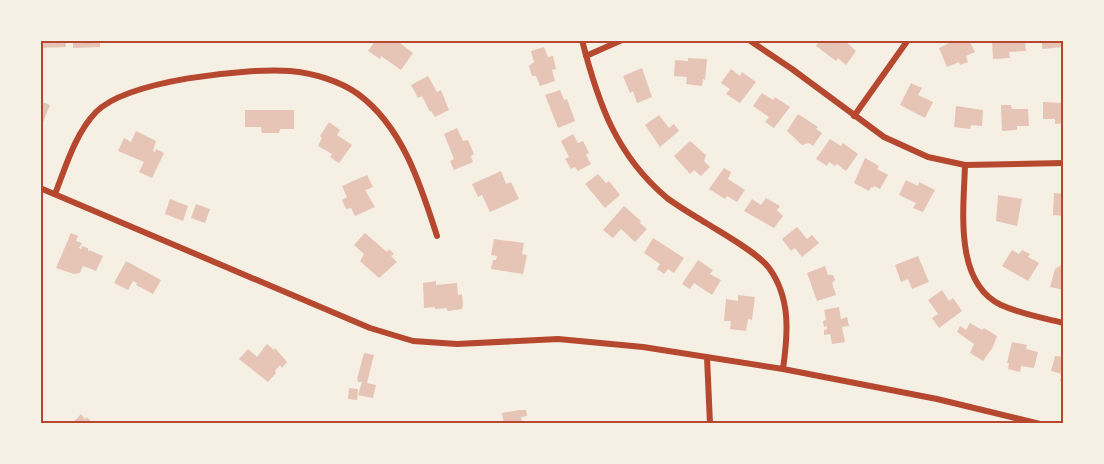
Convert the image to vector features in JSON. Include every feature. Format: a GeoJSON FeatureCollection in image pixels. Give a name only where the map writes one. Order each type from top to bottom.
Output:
{"type":"FeatureCollection","features":[{"type":"Feature","properties":{"kind":"street"},"geometry":{"type":"LineString","coordinates":[[582,40],[598,100],[615,135],[634,164],[667,198],[768,266],[779,285],[786,309],[788,336],[783,369]]}},
{"type":"Feature","properties":{"kind":"street"},"geometry":{"type":"LineString","coordinates":[[586,56],[622,40]]}},
{"type":"Feature","properties":{"kind":"street"},"geometry":{"type":"LineString","coordinates":[[749,40],[884,137],[928,157],[965,165],[1064,163]]}},
{"type":"Feature","properties":{"kind":"street"},"geometry":{"type":"LineString","coordinates":[[854,116],[908,40]]}},
{"type":"Feature","properties":{"kind":"street"},"geometry":{"type":"LineString","coordinates":[[55,194],[73,146],[85,126],[98,111],[119,97],[202,76],[243,71],[290,71],[310,74],[340,84],[358,94],[380,113],[396,135],[414,172],[437,236]]}},
{"type":"Feature","properties":{"kind":"street"},"geometry":{"type":"LineString","coordinates":[[965,165],[963,239],[968,262],[979,284],[989,297],[1000,304],[1027,314],[1064,323]]}},
{"type":"Feature","properties":{"kind":"street"},"geometry":{"type":"LineString","coordinates":[[40,188],[370,328],[413,341],[457,345],[558,339],[644,347],[783,369],[936,399],[1040,423]]}},
{"type":"Feature","properties":{"kind":"street"},"geometry":{"type":"LineString","coordinates":[[707,357],[710,423]]}},
{"type":"Feature","properties":{"kind":"building"},"geometry":{"type":"Polygon","coordinates":[[[40,40],[65,40],[66,47],[40,48],[40,40]]]}},
{"type":"Feature","properties":{"kind":"building"},"geometry":{"type":"Polygon","coordinates":[[[73,40],[100,40],[100,47],[73,48],[73,40]]]}},
{"type":"Feature","properties":{"kind":"building"},"geometry":{"type":"Polygon","coordinates":[[[376,40],[396,40],[413,53],[401,70],[381,56],[380,59],[368,51],[376,40]]]}},
{"type":"Feature","properties":{"kind":"building"},"geometry":{"type":"Polygon","coordinates":[[[820,40],[844,40],[856,51],[846,65],[838,58],[836,61],[816,46],[820,40]]]}},
{"type":"Feature","properties":{"kind":"building"},"geometry":{"type":"Polygon","coordinates":[[[955,40],[969,40],[975,52],[966,56],[968,62],[960,65],[959,62],[947,67],[939,48],[955,40]]]}},
{"type":"Feature","properties":{"kind":"building"},"geometry":{"type":"Polygon","coordinates":[[[992,40],[1025,40],[1026,51],[1009,52],[1010,58],[993,59],[992,40]]]}},
{"type":"Feature","properties":{"kind":"building"},"geometry":{"type":"Polygon","coordinates":[[[1042,40],[1064,40],[1064,47],[1042,49],[1042,40]]]}},
{"type":"Feature","properties":{"kind":"building"},"geometry":{"type":"Polygon","coordinates":[[[544,47],[548,57],[553,56],[556,69],[552,70],[555,81],[540,86],[536,76],[532,76],[529,66],[534,62],[531,51],[544,47]]]}},
{"type":"Feature","properties":{"kind":"building"},"geometry":{"type":"Polygon","coordinates":[[[688,58],[707,59],[705,80],[703,79],[702,86],[686,84],[687,77],[674,76],[675,60],[688,61],[688,58]]]}},
{"type":"Feature","properties":{"kind":"building"},"geometry":{"type":"Polygon","coordinates":[[[642,68],[652,97],[637,103],[633,91],[630,93],[623,76],[642,68]]]}},
{"type":"Feature","properties":{"kind":"building"},"geometry":{"type":"Polygon","coordinates":[[[731,69],[740,76],[742,72],[756,82],[740,103],[726,94],[730,89],[721,83],[731,69]]]}},
{"type":"Feature","properties":{"kind":"building"},"geometry":{"type":"Polygon","coordinates":[[[428,76],[437,92],[441,90],[449,110],[435,117],[422,96],[418,98],[411,85],[428,76]]]}},
{"type":"Feature","properties":{"kind":"building"},"geometry":{"type":"Polygon","coordinates":[[[911,83],[922,88],[918,95],[933,102],[925,118],[900,105],[911,83]]]}},
{"type":"Feature","properties":{"kind":"building"},"geometry":{"type":"Polygon","coordinates":[[[560,90],[564,100],[567,99],[575,121],[558,128],[545,95],[560,90]]]}},
{"type":"Feature","properties":{"kind":"building"},"geometry":{"type":"Polygon","coordinates":[[[762,93],[773,100],[775,97],[790,107],[774,128],[765,122],[769,117],[753,106],[762,93]]]}},
{"type":"Feature","properties":{"kind":"building"},"geometry":{"type":"Polygon","coordinates":[[[40,101],[50,105],[41,127],[40,127],[40,101]]]}},
{"type":"Feature","properties":{"kind":"building"},"geometry":{"type":"Polygon","coordinates":[[[1043,102],[1064,103],[1064,123],[1055,124],[1055,119],[1043,119],[1043,102]]]}},
{"type":"Feature","properties":{"kind":"building"},"geometry":{"type":"Polygon","coordinates":[[[1001,105],[1011,105],[1012,109],[1028,109],[1029,126],[1017,126],[1017,130],[1002,131],[1001,105]]]}},
{"type":"Feature","properties":{"kind":"building"},"geometry":{"type":"Polygon","coordinates":[[[956,106],[983,110],[982,126],[971,125],[970,129],[954,127],[956,106]]]}},
{"type":"Feature","properties":{"kind":"building"},"geometry":{"type":"Polygon","coordinates":[[[245,110],[294,110],[294,129],[280,129],[279,133],[262,133],[261,127],[245,127],[245,110]]]}},
{"type":"Feature","properties":{"kind":"building"},"geometry":{"type":"Polygon","coordinates":[[[798,114],[818,127],[816,129],[822,133],[813,146],[809,143],[802,145],[787,131],[798,114]]]}},
{"type":"Feature","properties":{"kind":"building"},"geometry":{"type":"Polygon","coordinates":[[[659,115],[669,128],[674,124],[679,131],[660,147],[645,125],[659,115]]]}},
{"type":"Feature","properties":{"kind":"building"},"geometry":{"type":"Polygon","coordinates":[[[329,122],[340,130],[337,135],[352,145],[339,163],[330,157],[332,154],[318,146],[322,138],[320,136],[329,122]]]}},
{"type":"Feature","properties":{"kind":"building"},"geometry":{"type":"Polygon","coordinates":[[[457,128],[463,141],[468,140],[474,154],[471,156],[473,162],[454,170],[450,161],[454,159],[444,134],[457,128]]]}},
{"type":"Feature","properties":{"kind":"building"},"geometry":{"type":"Polygon","coordinates":[[[136,131],[156,141],[153,151],[155,152],[156,149],[164,153],[152,178],[139,172],[144,162],[118,151],[124,138],[131,142],[136,131]]]}},
{"type":"Feature","properties":{"kind":"building"},"geometry":{"type":"Polygon","coordinates":[[[573,134],[578,143],[583,141],[591,164],[578,171],[575,167],[571,169],[565,159],[569,157],[561,141],[573,134]]]}},
{"type":"Feature","properties":{"kind":"building"},"geometry":{"type":"Polygon","coordinates":[[[830,139],[841,146],[843,143],[858,154],[846,171],[837,164],[835,166],[829,162],[827,166],[816,159],[830,139]]]}},
{"type":"Feature","properties":{"kind":"building"},"geometry":{"type":"Polygon","coordinates":[[[690,141],[706,155],[704,161],[710,167],[701,176],[694,170],[690,174],[674,156],[690,141]]]}},
{"type":"Feature","properties":{"kind":"building"},"geometry":{"type":"Polygon","coordinates":[[[865,158],[879,166],[877,169],[888,175],[880,189],[874,186],[869,191],[854,183],[865,158]]]}},
{"type":"Feature","properties":{"kind":"building"},"geometry":{"type":"Polygon","coordinates":[[[724,168],[731,172],[728,179],[745,190],[737,202],[727,196],[725,199],[709,189],[724,168]]]}},
{"type":"Feature","properties":{"kind":"building"},"geometry":{"type":"Polygon","coordinates":[[[501,171],[506,184],[511,182],[519,199],[490,212],[482,195],[478,197],[472,184],[501,171]]]}},
{"type":"Feature","properties":{"kind":"building"},"geometry":{"type":"Polygon","coordinates":[[[598,174],[606,183],[609,181],[620,195],[605,208],[585,184],[598,174]]]}},
{"type":"Feature","properties":{"kind":"building"},"geometry":{"type":"Polygon","coordinates":[[[367,175],[373,187],[365,190],[375,207],[355,216],[351,208],[346,209],[342,200],[347,197],[342,186],[367,175]]]}},
{"type":"Feature","properties":{"kind":"building"},"geometry":{"type":"Polygon","coordinates":[[[906,180],[918,186],[919,182],[935,190],[923,212],[913,208],[916,203],[899,195],[906,180]]]}},
{"type":"Feature","properties":{"kind":"building"},"geometry":{"type":"Polygon","coordinates":[[[1054,193],[1064,194],[1064,216],[1053,215],[1054,193]]]}},
{"type":"Feature","properties":{"kind":"building"},"geometry":{"type":"Polygon","coordinates":[[[998,195],[1022,199],[1017,226],[996,221],[998,195]]]}},
{"type":"Feature","properties":{"kind":"building"},"geometry":{"type":"Polygon","coordinates":[[[766,198],[780,206],[777,210],[783,216],[774,228],[744,211],[752,199],[761,205],[766,198]]]}},
{"type":"Feature","properties":{"kind":"building"},"geometry":{"type":"Polygon","coordinates":[[[170,199],[188,206],[183,221],[165,214],[170,199]]]}},
{"type":"Feature","properties":{"kind":"building"},"geometry":{"type":"Polygon","coordinates":[[[196,204],[210,209],[205,223],[191,218],[196,204]]]}},
{"type":"Feature","properties":{"kind":"building"},"geometry":{"type":"Polygon","coordinates":[[[624,206],[647,229],[635,242],[621,229],[613,238],[603,230],[624,206]]]}},
{"type":"Feature","properties":{"kind":"building"},"geometry":{"type":"Polygon","coordinates":[[[797,227],[807,239],[812,235],[819,243],[802,257],[795,248],[791,251],[782,239],[797,227]]]}},
{"type":"Feature","properties":{"kind":"building"},"geometry":{"type":"Polygon","coordinates":[[[71,233],[78,236],[76,241],[82,243],[79,248],[81,249],[82,246],[88,248],[88,252],[89,250],[103,256],[96,271],[83,266],[80,273],[74,274],[56,268],[71,233]]]}},
{"type":"Feature","properties":{"kind":"building"},"geometry":{"type":"Polygon","coordinates":[[[365,233],[387,252],[389,249],[394,254],[391,256],[397,262],[379,278],[360,261],[364,254],[354,245],[365,233]]]}},
{"type":"Feature","properties":{"kind":"building"},"geometry":{"type":"Polygon","coordinates":[[[653,238],[684,258],[674,273],[668,269],[664,274],[657,269],[660,264],[644,253],[653,238]]]}},
{"type":"Feature","properties":{"kind":"building"},"geometry":{"type":"Polygon","coordinates":[[[494,239],[524,243],[522,254],[527,255],[523,274],[491,269],[493,260],[496,260],[497,256],[491,255],[494,239]]]}},
{"type":"Feature","properties":{"kind":"building"},"geometry":{"type":"Polygon","coordinates":[[[1012,250],[1019,254],[1022,250],[1030,254],[1028,257],[1039,263],[1028,281],[1002,266],[1012,250]]]}},
{"type":"Feature","properties":{"kind":"building"},"geometry":{"type":"Polygon","coordinates":[[[918,256],[929,282],[912,289],[908,279],[901,282],[895,265],[918,256]]]}},
{"type":"Feature","properties":{"kind":"building"},"geometry":{"type":"Polygon","coordinates":[[[698,260],[713,270],[710,274],[721,280],[712,295],[694,283],[690,289],[682,284],[698,260]]]}},
{"type":"Feature","properties":{"kind":"building"},"geometry":{"type":"Polygon","coordinates":[[[126,261],[161,280],[153,294],[133,281],[128,290],[114,283],[126,261]]]}},
{"type":"Feature","properties":{"kind":"building"},"geometry":{"type":"Polygon","coordinates":[[[1061,265],[1064,266],[1064,290],[1050,287],[1055,269],[1061,265]]]}},
{"type":"Feature","properties":{"kind":"building"},"geometry":{"type":"Polygon","coordinates":[[[825,266],[828,275],[833,275],[835,280],[832,283],[836,295],[817,301],[807,273],[825,266]]]}},
{"type":"Feature","properties":{"kind":"building"},"geometry":{"type":"Polygon","coordinates":[[[436,281],[436,285],[457,283],[458,295],[462,294],[462,309],[448,311],[446,308],[424,308],[423,283],[436,281]]]}},
{"type":"Feature","properties":{"kind":"building"},"geometry":{"type":"Polygon","coordinates":[[[942,290],[949,301],[953,298],[962,311],[939,328],[932,318],[938,314],[928,300],[942,290]]]}},
{"type":"Feature","properties":{"kind":"building"},"geometry":{"type":"Polygon","coordinates":[[[738,295],[755,297],[752,320],[748,319],[746,331],[730,329],[731,321],[724,321],[726,299],[738,301],[738,295]]]}},
{"type":"Feature","properties":{"kind":"building"},"geometry":{"type":"Polygon","coordinates":[[[839,307],[841,319],[847,317],[849,326],[842,327],[845,342],[832,344],[830,334],[824,335],[827,326],[824,327],[823,321],[826,320],[824,310],[839,307]]]}},
{"type":"Feature","properties":{"kind":"building"},"geometry":{"type":"Polygon","coordinates":[[[970,323],[997,336],[993,347],[983,361],[970,353],[974,344],[957,332],[960,326],[966,330],[970,323]]]}},
{"type":"Feature","properties":{"kind":"building"},"geometry":{"type":"Polygon","coordinates":[[[1012,342],[1027,345],[1026,349],[1038,352],[1034,368],[1021,366],[1020,372],[1008,369],[1009,363],[1007,363],[1012,342]]]}},
{"type":"Feature","properties":{"kind":"building"},"geometry":{"type":"Polygon","coordinates":[[[267,344],[274,350],[275,348],[287,362],[282,368],[280,365],[268,382],[239,359],[248,349],[257,357],[267,344]]]}},
{"type":"Feature","properties":{"kind":"building"},"geometry":{"type":"Polygon","coordinates":[[[364,353],[374,355],[367,383],[376,385],[373,398],[358,395],[362,382],[358,382],[357,379],[364,353]]]}},
{"type":"Feature","properties":{"kind":"building"},"geometry":{"type":"Polygon","coordinates":[[[1055,356],[1064,357],[1064,382],[1060,381],[1062,374],[1051,371],[1055,356]]]}},
{"type":"Feature","properties":{"kind":"building"},"geometry":{"type":"Polygon","coordinates":[[[349,388],[358,389],[357,400],[348,399],[349,388]]]}},
{"type":"Feature","properties":{"kind":"building"},"geometry":{"type":"Polygon","coordinates":[[[526,410],[527,416],[521,417],[522,424],[504,424],[502,413],[526,410]]]}},
{"type":"Feature","properties":{"kind":"building"},"geometry":{"type":"Polygon","coordinates":[[[81,414],[85,419],[87,417],[93,424],[72,424],[81,414]]]}}]}
